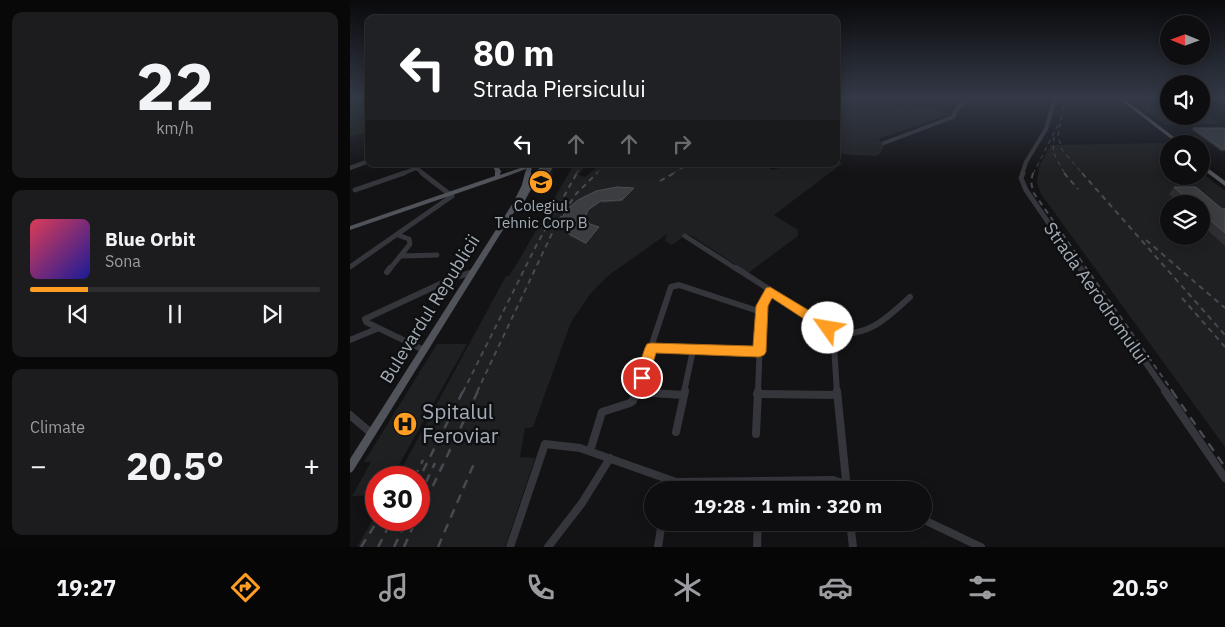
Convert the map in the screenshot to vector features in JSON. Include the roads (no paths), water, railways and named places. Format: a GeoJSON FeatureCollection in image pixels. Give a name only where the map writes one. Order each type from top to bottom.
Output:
{"type":"FeatureCollection","features":[{"type":"Feature","properties":{"kind":"main road"},"geometry":{"type":"LineString","coordinates":[[1149,124],[1163,135]]}},
{"type":"Feature","properties":{"kind":"main road"},"geometry":{"type":"LineString","coordinates":[[1154,124],[1169,135]]}},
{"type":"Feature","properties":{"kind":"main road"},"geometry":{"type":"LineString","coordinates":[[496,167],[498,171],[497,178]]}},
{"type":"Feature","properties":{"kind":"main road"},"geometry":{"type":"LineString","coordinates":[[350,228],[528,167]]}},
{"type":"Feature","properties":{"kind":"main road","name":"Bulevardul Republicii"},"geometry":{"type":"LineString","coordinates":[[350,468],[516,203],[525,185],[529,167]]}},
{"type":"Feature","properties":{"kind":"main road"},"geometry":{"type":"LineString","coordinates":[[500,228],[518,207],[538,172],[544,167]]}},
{"type":"Feature","properties":{"kind":"main road"},"geometry":{"type":"LineString","coordinates":[[1210,167],[1225,178]]}},
{"type":"Feature","properties":{"kind":"main road"},"geometry":{"type":"LineString","coordinates":[[1210,172],[1225,184]]}},
{"type":"Feature","properties":{"kind":"street"},"geometry":{"type":"LineString","coordinates":[[884,142],[935,124]]}},
{"type":"Feature","properties":{"kind":"street","name":"Strada Aerodromului"},"geometry":{"type":"LineString","coordinates":[[1048,124],[1026,162],[1021,178],[1026,190],[1225,478]]}},
{"type":"Feature","properties":{"kind":"street"},"geometry":{"type":"LineString","coordinates":[[350,168],[365,162]]}},
{"type":"Feature","properties":{"kind":"street"},"geometry":{"type":"LineString","coordinates":[[350,267],[447,201],[452,194],[417,168],[355,190]]}},
{"type":"Feature","properties":{"kind":"street"},"geometry":{"type":"LineString","coordinates":[[387,272],[402,256],[411,241],[398,234]]}},
{"type":"Feature","properties":{"kind":"street"},"geometry":{"type":"LineString","coordinates":[[685,236],[833,331],[846,334],[873,328],[910,297]]}},
{"type":"Feature","properties":{"kind":"street"},"geometry":{"type":"LineString","coordinates":[[402,256],[437,255]]}},
{"type":"Feature","properties":{"kind":"street"},"geometry":{"type":"LineString","coordinates":[[424,350],[365,319],[453,278],[472,272]]}},
{"type":"Feature","properties":{"kind":"street"},"geometry":{"type":"LineString","coordinates":[[590,452],[602,412],[610,408],[630,404],[637,392],[670,289],[674,285],[761,312]]}},
{"type":"Feature","properties":{"kind":"street"},"geometry":{"type":"LineString","coordinates":[[756,434],[761,312],[764,300],[770,291]]}},
{"type":"Feature","properties":{"kind":"street"},"geometry":{"type":"LineString","coordinates":[[350,340],[379,328]]}},
{"type":"Feature","properties":{"kind":"street"},"geometry":{"type":"LineString","coordinates":[[833,331],[846,481]]}},
{"type":"Feature","properties":{"kind":"street"},"geometry":{"type":"LineString","coordinates":[[651,348],[759,352]]}},
{"type":"Feature","properties":{"kind":"street"},"geometry":{"type":"LineString","coordinates":[[676,432],[693,350]]}},
{"type":"Feature","properties":{"kind":"street"},"geometry":{"type":"LineString","coordinates":[[637,392],[683,395]]}},
{"type":"Feature","properties":{"kind":"street"},"geometry":{"type":"LineString","coordinates":[[757,394],[837,395]]}},
{"type":"Feature","properties":{"kind":"street"},"geometry":{"type":"LineString","coordinates":[[350,415],[372,433]]}},
{"type":"Feature","properties":{"kind":"street"},"geometry":{"type":"LineString","coordinates":[[510,547],[545,444],[572,447],[610,458],[669,480],[680,481]]}},
{"type":"Feature","properties":{"kind":"street"},"geometry":{"type":"LineString","coordinates":[[548,547],[582,503],[610,458]]}},
{"type":"Feature","properties":{"kind":"street"},"geometry":{"type":"LineString","coordinates":[[821,481],[835,481]]}},
{"type":"Feature","properties":{"kind":"street"},"geometry":{"type":"LineString","coordinates":[[932,524],[982,547]]}},
{"type":"Feature","properties":{"kind":"street"},"geometry":{"type":"LineString","coordinates":[[658,547],[661,531]]}},
{"type":"Feature","properties":{"kind":"street"},"geometry":{"type":"LineString","coordinates":[[757,547],[758,531]]}},
{"type":"Feature","properties":{"kind":"street"},"geometry":{"type":"LineString","coordinates":[[851,531],[853,547]]}},
{"type":"Feature","properties":{"kind":"railway"},"geometry":{"type":"LineString","coordinates":[[1033,174],[1059,124]]}},
{"type":"Feature","properties":{"kind":"railway"},"geometry":{"type":"LineString","coordinates":[[1060,124],[1058,136],[1062,150],[1083,174]]}},
{"type":"Feature","properties":{"kind":"railway"},"geometry":{"type":"LineString","coordinates":[[1054,137],[1053,152],[1065,174]]}},
{"type":"Feature","properties":{"kind":"railway"},"geometry":{"type":"LineString","coordinates":[[576,174],[580,167]]}},
{"type":"Feature","properties":{"kind":"railway"},"geometry":{"type":"LineString","coordinates":[[596,174],[602,167]]}},
{"type":"Feature","properties":{"kind":"railway"},"geometry":{"type":"LineString","coordinates":[[672,174],[684,167]]}},
{"type":"Feature","properties":{"kind":"railway"},"geometry":{"type":"LineString","coordinates":[[463,392],[536,246],[577,173]]}},
{"type":"Feature","properties":{"kind":"railway"},"geometry":{"type":"LineString","coordinates":[[660,181],[674,173]]}},
{"type":"Feature","properties":{"kind":"railway"},"geometry":{"type":"LineString","coordinates":[[1033,173],[1031,181],[1033,192],[1173,392]]}},
{"type":"Feature","properties":{"kind":"railway"},"geometry":{"type":"LineString","coordinates":[[1064,173],[1078,189]]}},
{"type":"Feature","properties":{"kind":"railway"},"geometry":{"type":"LineString","coordinates":[[1082,173],[1225,335]]}},
{"type":"Feature","properties":{"kind":"railway"},"geometry":{"type":"LineString","coordinates":[[477,392],[556,225],[576,194],[596,174]]}},
{"type":"Feature","properties":{"kind":"railway"},"geometry":{"type":"LineString","coordinates":[[1146,240],[1225,308]]}},
{"type":"Feature","properties":{"kind":"railway"},"geometry":{"type":"LineString","coordinates":[[1182,298],[1225,347]]}},
{"type":"Feature","properties":{"kind":"railway"},"geometry":{"type":"LineString","coordinates":[[426,466],[463,391]]}},
{"type":"Feature","properties":{"kind":"railway"},"geometry":{"type":"LineString","coordinates":[[430,492],[478,391]]}},
{"type":"Feature","properties":{"kind":"railway"},"geometry":{"type":"LineString","coordinates":[[1172,391],[1225,467]]}},
{"type":"Feature","properties":{"kind":"railway"},"geometry":{"type":"LineString","coordinates":[[438,547],[476,459]]}},
{"type":"Feature","properties":{"kind":"railway"},"geometry":{"type":"LineString","coordinates":[[420,466],[423,460]]}},
{"type":"Feature","properties":{"kind":"railway"},"geometry":{"type":"LineString","coordinates":[[430,474],[435,463]]}},
{"type":"Feature","properties":{"kind":"railway"},"geometry":{"type":"LineString","coordinates":[[361,547],[371,531]]}},
{"type":"Feature","properties":{"kind":"railway"},"geometry":{"type":"LineString","coordinates":[[378,547],[386,531]]}},
{"type":"Feature","properties":{"kind":"railway"},"geometry":{"type":"LineString","coordinates":[[394,547],[402,531]]}},
{"type":"Feature","properties":{"kind":"railway"},"geometry":{"type":"LineString","coordinates":[[404,547],[411,531]]}},
{"type":"Feature","properties":{"kind":"place","name":"Colegiul Tehnic Corp B"},"geometry":{"type":"Point","coordinates":[541,182]}},
{"type":"Feature","properties":{"kind":"place","name":"Spitalul Feroviar"},"geometry":{"type":"Point","coordinates":[405,424]}}]}
